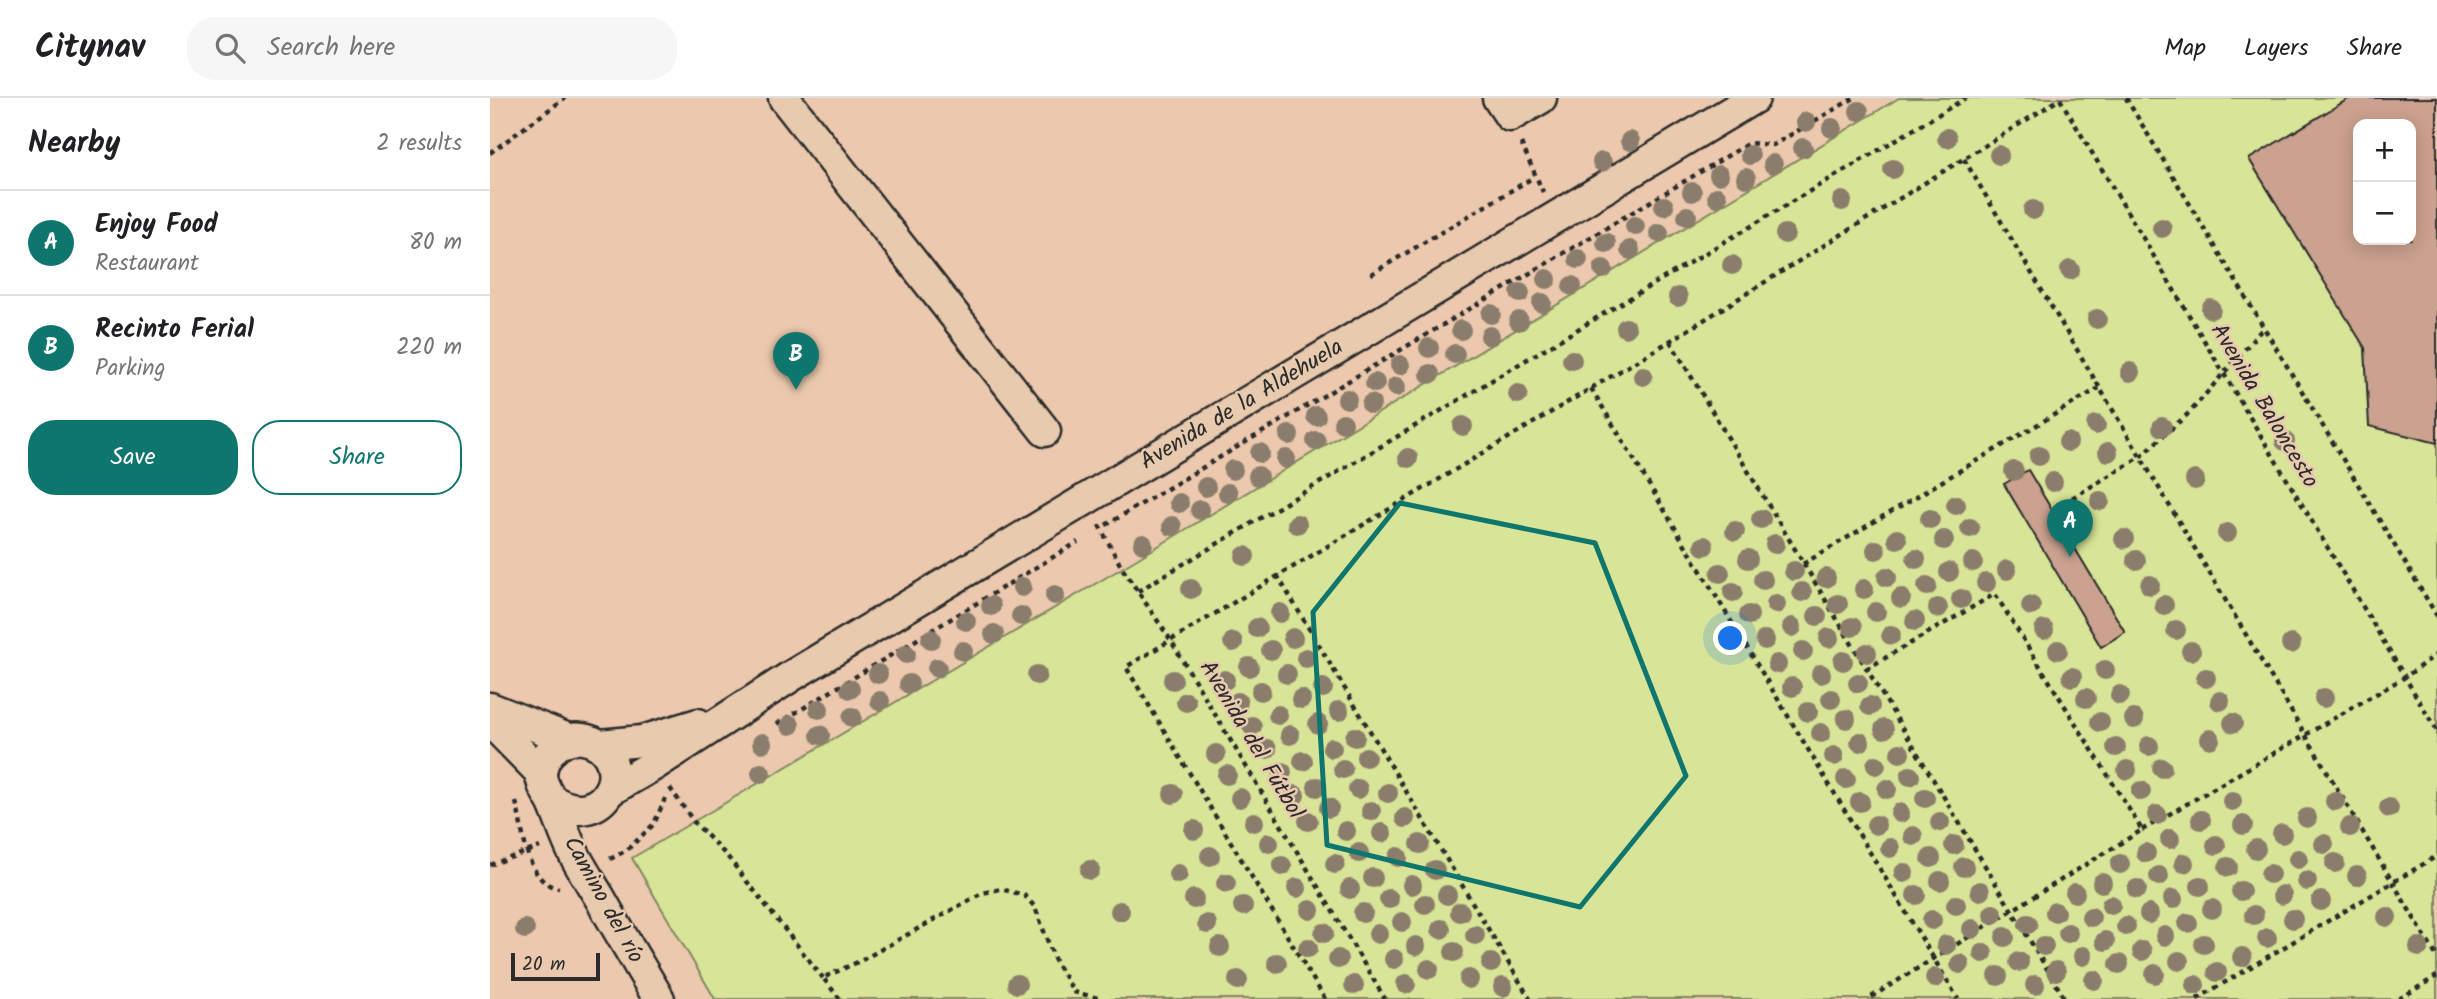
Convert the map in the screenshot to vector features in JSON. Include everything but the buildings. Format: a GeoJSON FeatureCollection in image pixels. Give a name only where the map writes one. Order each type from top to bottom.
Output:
{"type":"FeatureCollection","features":[{"type":"Feature","properties":{"kind":"street"},"geometry":{"type":"LineString","coordinates":[[784,98],[1045,431]]}},
{"type":"Feature","properties":{"kind":"street"},"geometry":{"type":"LineString","coordinates":[[1504,107],[1541,98]]}},
{"type":"Feature","properties":{"kind":"street","name":"Avenida de la Aldehuela"},"geometry":{"type":"LineString","coordinates":[[609,791],[662,777],[732,713],[1754,98]]}},
{"type":"Feature","properties":{"kind":"street"},"geometry":{"type":"LineString","coordinates":[[490,708],[568,739],[584,739],[600,746],[610,758],[614,774],[609,791],[598,804],[582,810],[564,808],[490,721]]}},
{"type":"Feature","properties":{"kind":"street","name":"Avenida de la Aldehuela"},"geometry":{"type":"LineString","coordinates":[[600,746],[642,741],[732,713]]}},
{"type":"Feature","properties":{"kind":"street"},"geometry":{"type":"LineString","coordinates":[[547,787],[545,759],[553,747],[568,739]]}},
{"type":"Feature","properties":{"kind":"street","name":"Camino del río"},"geometry":{"type":"LineString","coordinates":[[547,787],[573,852],[659,999]]}},
{"type":"Feature","properties":{"kind":"path"},"geometry":{"type":"LineString","coordinates":[[490,153],[565,98]]}},
{"type":"Feature","properties":{"kind":"path"},"geometry":{"type":"LineString","coordinates":[[1090,535],[1749,143],[1773,145],[1854,98]]}},
{"type":"Feature","properties":{"kind":"path"},"geometry":{"type":"LineString","coordinates":[[1138,591],[1966,98]]}},
{"type":"Feature","properties":{"kind":"path"},"geometry":{"type":"LineString","coordinates":[[1325,999],[1126,667],[1670,341],[2060,98]]}},
{"type":"Feature","properties":{"kind":"path","name":"Avenida Baloncesto"},"geometry":{"type":"LineString","coordinates":[[2060,98],[2437,731]]}},
{"type":"Feature","properties":{"kind":"path","name":"Avenida Baloncesto"},"geometry":{"type":"LineString","coordinates":[[2126,98],[2437,616]]}},
{"type":"Feature","properties":{"kind":"path"},"geometry":{"type":"LineString","coordinates":[[1504,107],[1534,177],[1556,217]]}},
{"type":"Feature","properties":{"kind":"path"},"geometry":{"type":"LineString","coordinates":[[1964,159],[2437,957]]}},
{"type":"Feature","properties":{"kind":"path"},"geometry":{"type":"LineString","coordinates":[[1371,274],[1534,177]]}},
{"type":"Feature","properties":{"kind":"path"},"geometry":{"type":"LineString","coordinates":[[2072,498],[2140,457],[2190,412],[2264,327]]}},
{"type":"Feature","properties":{"kind":"path"},"geometry":{"type":"LineString","coordinates":[[1670,341],[2065,999]]}},
{"type":"Feature","properties":{"kind":"path"},"geometry":{"type":"LineString","coordinates":[[1591,388],[1958,999]]}},
{"type":"Feature","properties":{"kind":"path"},"geometry":{"type":"LineString","coordinates":[[1803,564],[2099,388]]}},
{"type":"Feature","properties":{"kind":"path","name":"Avenida del Fútbol"},"geometry":{"type":"LineString","coordinates":[[1084,500],[1122,568],[1170,639],[1385,999]]}},
{"type":"Feature","properties":{"kind":"path"},"geometry":{"type":"LineString","coordinates":[[776,725],[1079,542]]}},
{"type":"Feature","properties":{"kind":"path"},"geometry":{"type":"LineString","coordinates":[[1277,575],[1530,999]]}},
{"type":"Feature","properties":{"kind":"path"},"geometry":{"type":"LineString","coordinates":[[1866,669],[1995,594],[2142,830]]}},
{"type":"Feature","properties":{"kind":"path"},"geometry":{"type":"LineString","coordinates":[[1868,999],[2142,830],[2405,677],[2437,654]]}},
{"type":"Feature","properties":{"kind":"path"},"geometry":{"type":"LineString","coordinates":[[662,777],[682,782]]}},
{"type":"Feature","properties":{"kind":"path"},"geometry":{"type":"LineString","coordinates":[[600,865],[627,850],[654,824],[663,800],[662,777]]}},
{"type":"Feature","properties":{"kind":"path"},"geometry":{"type":"LineString","coordinates":[[662,777],[694,822],[727,856],[840,999]]}},
{"type":"Feature","properties":{"kind":"path"},"geometry":{"type":"LineString","coordinates":[[490,865],[540,846]]}},
{"type":"Feature","properties":{"kind":"path"},"geometry":{"type":"LineString","coordinates":[[2197,999],[2437,856]]}},
{"type":"Feature","properties":{"kind":"path"},"geometry":{"type":"LineString","coordinates":[[823,978],[982,893],[1001,889],[1024,895],[1035,907],[1055,961],[1074,992],[1073,999]]}},
{"type":"Feature","properties":{"kind":"path"},"geometry":{"type":"LineString","coordinates":[[2399,999],[2437,976]]}},
{"type":"Feature","properties":{"kind":"path"},"geometry":{"type":"LineString","coordinates":[[1074,992],[1102,999]]}},
{"type":"Feature","properties":{"kind":"highlighted area"},"geometry":{"type":"Polygon","coordinates":[[[1400,503],[1595,543],[1686,776],[1580,907],[1327,845],[1313,612],[1400,503]]]}},
{"type":"Feature","properties":{"kind":"green space"},"geometry":{"type":"Polygon","coordinates":[[[1899,98],[2437,98],[2437,999],[715,999],[632,858],[1122,568],[1899,98]]]}},
{"type":"Feature","properties":{"kind":"place","name":"Recinto Ferial"},"geometry":{"type":"Point","coordinates":[796,390]}},
{"type":"Feature","properties":{"kind":"place","name":"Enjoy Food"},"geometry":{"type":"Point","coordinates":[2070,557]}}]}
